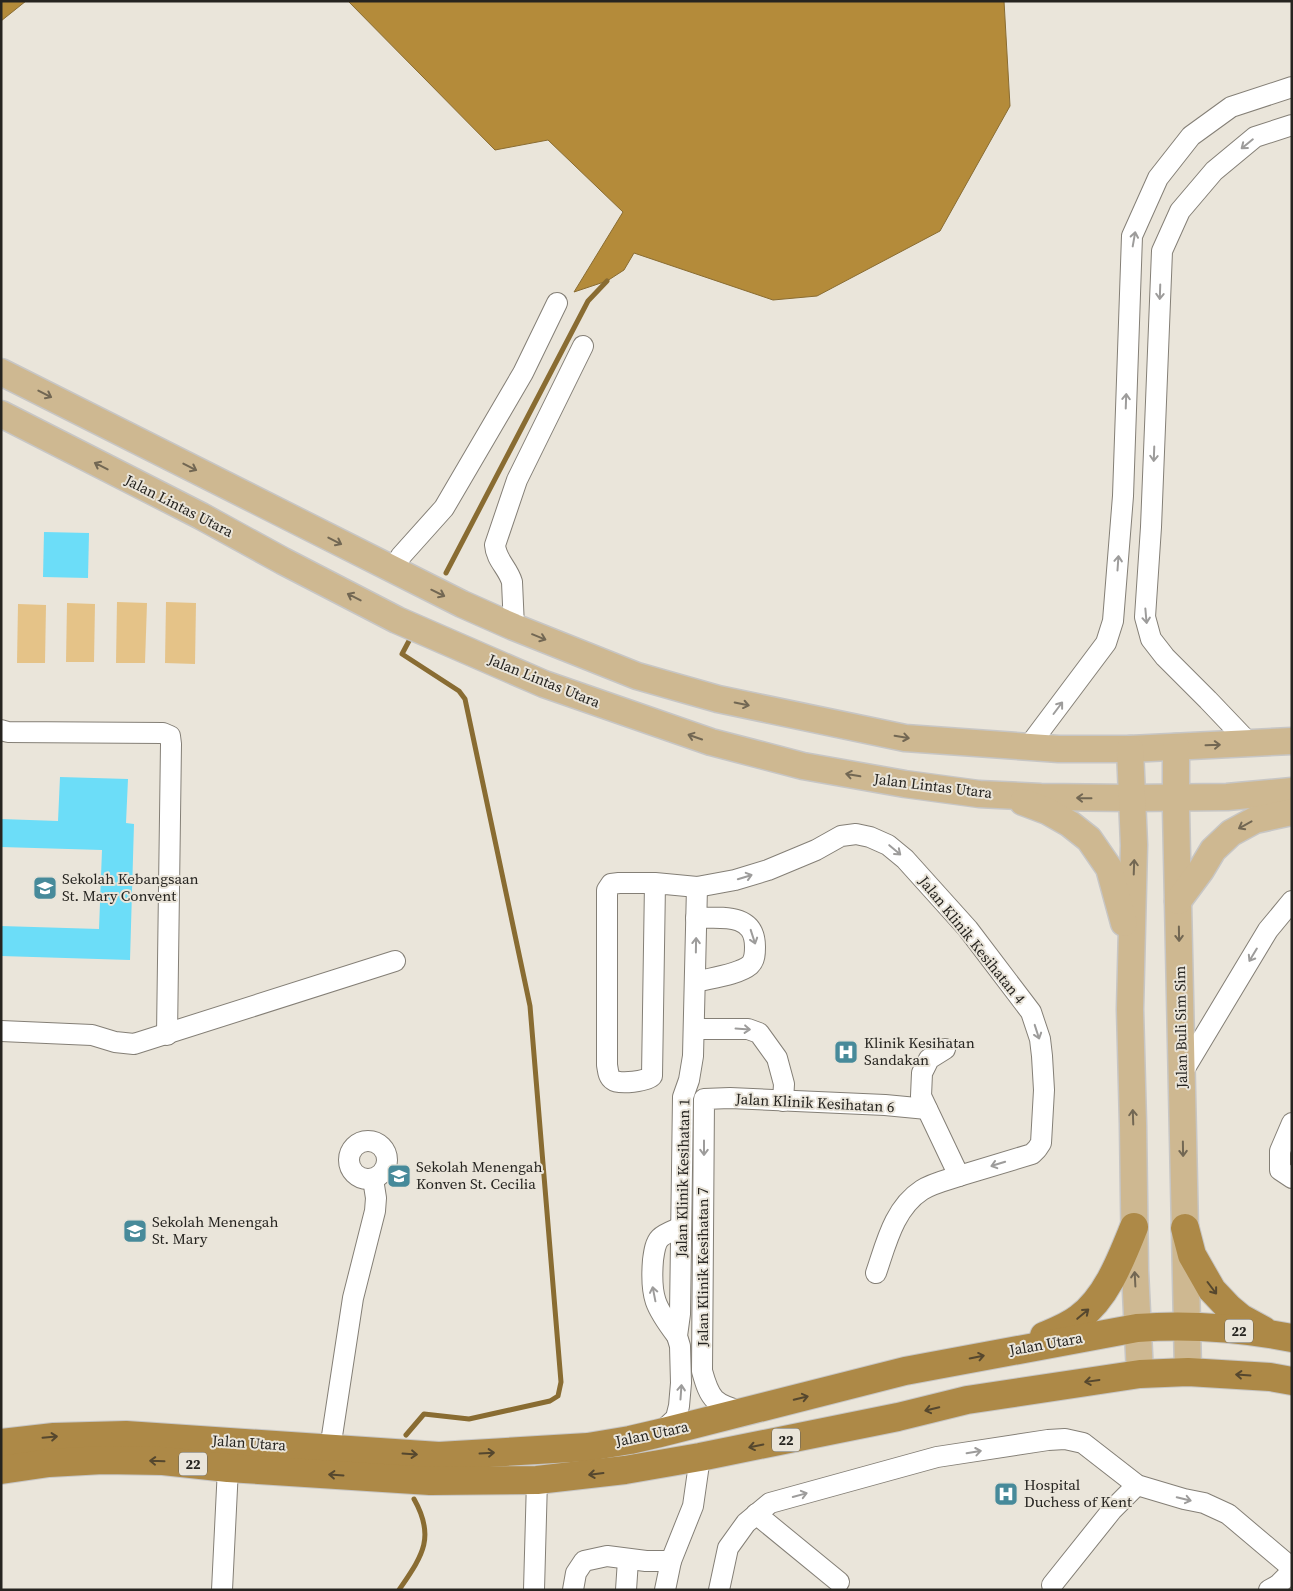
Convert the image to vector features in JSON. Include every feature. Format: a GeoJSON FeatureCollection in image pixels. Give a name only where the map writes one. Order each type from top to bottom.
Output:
{"type":"FeatureCollection","features":[{"type":"Feature","properties":{"kind":"highway"},"geometry":{"type":"LineString","coordinates":[[1009,1351],[1065,1326],[1090,1308],[1120,1260],[1134,1227]]}},
{"type":"Feature","properties":{"kind":"highway"},"geometry":{"type":"LineString","coordinates":[[1185,1228],[1192,1255],[1212,1290],[1241,1318],[1281,1336]]}},
{"type":"Feature","properties":{"kind":"highway","name":"Jalan Utara"},"geometry":{"type":"LineString","coordinates":[[1,1470],[49,1463],[103,1460],[163,1461],[228,1468],[384,1465],[438,1456],[588,1447],[660,1433],[926,1367],[1137,1328],[1187,1326],[1281,1336]]}},
{"type":"Feature","properties":{"kind":"highway"},"geometry":{"type":"LineString","coordinates":[[926,1367],[958,1391],[960,1397],[958,1402]]}},
{"type":"Feature","properties":{"kind":"highway","name":"Jalan Utara"},"geometry":{"type":"LineString","coordinates":[[1,1443],[54,1437],[126,1435],[330,1448],[430,1481],[537,1480],[625,1470],[700,1457],[898,1417],[958,1402],[1140,1374],[1188,1372],[1270,1377],[1292,1381]]}},
{"type":"Feature","properties":{"kind":"main road"},"geometry":{"type":"LineString","coordinates":[[1,372],[462,604],[637,676],[718,699],[905,738],[1059,749],[1130,749],[1292,741]]}},
{"type":"Feature","properties":{"kind":"main road","name":"Jalan Lintas Utara"},"geometry":{"type":"LineString","coordinates":[[1,414],[201,516],[397,620],[544,684],[711,742],[803,766],[905,784],[979,794],[1041,797],[1176,798]]}},
{"type":"Feature","properties":{"kind":"main road","name":"Jalan Buli Sim Sim"},"geometry":{"type":"LineString","coordinates":[[1176,747],[1188,1372]]}},
{"type":"Feature","properties":{"kind":"main road"},"geometry":{"type":"LineString","coordinates":[[1130,749],[1134,846],[1130,1009],[1134,1227],[1140,1374]]}},
{"type":"Feature","properties":{"kind":"main road"},"geometry":{"type":"LineString","coordinates":[[1176,798],[1227,797],[1292,791]]}},
{"type":"Feature","properties":{"kind":"main road"},"geometry":{"type":"LineString","coordinates":[[979,794],[1012,799],[1048,811],[1070,824],[1089,839],[1108,868],[1131,950]]}},
{"type":"Feature","properties":{"kind":"main road"},"geometry":{"type":"LineString","coordinates":[[1178,901],[1201,870],[1212,850],[1231,834],[1255,820],[1292,812]]}},
{"type":"Feature","properties":{"kind":"street"},"geometry":{"type":"LineString","coordinates":[[1028,747],[1106,643],[1113,621],[1122,496],[1132,236],[1158,178],[1191,136],[1231,107],[1292,86]]}},
{"type":"Feature","properties":{"kind":"street"},"geometry":{"type":"LineString","coordinates":[[1250,744],[1165,657],[1151,639],[1145,617],[1151,527],[1162,251],[1180,211],[1214,171],[1255,137],[1292,125]]}},
{"type":"Feature","properties":{"kind":"street"},"geometry":{"type":"LineString","coordinates":[[404,576],[401,556],[444,508],[523,373],[557,303]]}},
{"type":"Feature","properties":{"kind":"street"},"geometry":{"type":"LineString","coordinates":[[514,627],[512,582],[496,552],[495,545],[517,480],[583,346]]}},
{"type":"Feature","properties":{"kind":"street"},"geometry":{"type":"LineString","coordinates":[[1,730],[8,732],[163,733],[170,736],[166,1035]]}},
{"type":"Feature","properties":{"kind":"street","name":"Jalan Klinik Kesihatan 4"},"geometry":{"type":"LineString","coordinates":[[697,887],[735,880],[768,870],[816,850],[842,836],[856,834],[870,837],[888,845],[905,859],[968,930],[1031,1012],[1040,1040],[1044,1090],[1041,1143],[1037,1150],[1032,1154],[959,1176]]}},
{"type":"Feature","properties":{"kind":"street"},"geometry":{"type":"LineString","coordinates":[[655,882],[654,1070],[649,1079],[615,1082],[610,1077],[607,1065],[606,890],[611,884],[618,882],[655,882],[697,887]]}},
{"type":"Feature","properties":{"kind":"street","name":"Jalan Klinik Kesihatan 1"},"geometry":{"type":"LineString","coordinates":[[660,1433],[676,1418],[681,1384],[680,1346],[677,1336],[680,1314],[682,1097],[689,1080],[693,1056],[697,887]]}},
{"type":"Feature","properties":{"kind":"street"},"geometry":{"type":"LineString","coordinates":[[1182,1073],[1268,930],[1292,901]]}},
{"type":"Feature","properties":{"kind":"street"},"geometry":{"type":"LineString","coordinates":[[695,982],[736,972],[750,964],[755,955],[755,940],[751,929],[744,922],[734,918],[696,918]]}},
{"type":"Feature","properties":{"kind":"street"},"geometry":{"type":"LineString","coordinates":[[1268,930],[1292,928]]}},
{"type":"Feature","properties":{"kind":"street"},"geometry":{"type":"LineString","coordinates":[[1,1031],[92,1035],[126,1044],[134,1044],[395,961]]}},
{"type":"Feature","properties":{"kind":"street"},"geometry":{"type":"LineString","coordinates":[[694,1029],[748,1029],[759,1033],[777,1058],[784,1084],[783,1101]]}},
{"type":"Feature","properties":{"kind":"street"},"geometry":{"type":"LineString","coordinates":[[876,1274],[891,1231],[903,1208],[924,1189],[959,1176],[921,1096],[922,1073],[929,1059],[945,1049]]}},
{"type":"Feature","properties":{"kind":"street","name":"Jalan Klinik Kesihatan 6"},"geometry":{"type":"LineString","coordinates":[[704,1099],[730,1098],[885,1105],[927,1109]]}},
{"type":"Feature","properties":{"kind":"street","name":"Jalan Klinik Kesihatan 7"},"geometry":{"type":"LineString","coordinates":[[704,1099],[702,1371],[710,1395],[722,1406],[743,1412]]}},
{"type":"Feature","properties":{"kind":"street"},"geometry":{"type":"LineString","coordinates":[[1292,1123],[1280,1151],[1280,1170],[1292,1178]]}},
{"type":"Feature","properties":{"kind":"street"},"geometry":{"type":"LineString","coordinates":[[330,1448],[353,1298],[375,1211],[376,1198],[372,1179]]}},
{"type":"Feature","properties":{"kind":"street"},"geometry":{"type":"LineString","coordinates":[[677,1336],[655,1303],[651,1278],[654,1250],[659,1238],[681,1227]]}},
{"type":"Feature","properties":{"kind":"street"},"geometry":{"type":"LineString","coordinates":[[719,1590],[728,1548],[746,1523],[770,1503],[937,1457],[1065,1439],[1083,1443],[1138,1485],[1204,1503],[1228,1514],[1292,1570],[1269,1590]]}},
{"type":"Feature","properties":{"kind":"street"},"geometry":{"type":"LineString","coordinates":[[665,1590],[671,1561],[693,1506],[700,1457]]}},
{"type":"Feature","properties":{"kind":"street"},"geometry":{"type":"LineString","coordinates":[[222,1590],[228,1468]]}},
{"type":"Feature","properties":{"kind":"street"},"geometry":{"type":"LineString","coordinates":[[534,1590],[537,1480]]}},
{"type":"Feature","properties":{"kind":"street"},"geometry":{"type":"LineString","coordinates":[[1052,1585],[1112,1510],[1138,1485]]}},
{"type":"Feature","properties":{"kind":"street"},"geometry":{"type":"LineString","coordinates":[[756,1514],[840,1587]]}},
{"type":"Feature","properties":{"kind":"street"},"geometry":{"type":"LineString","coordinates":[[573,1590],[576,1572],[584,1561],[607,1556],[628,1560],[671,1561]]}},
{"type":"Feature","properties":{"kind":"street"},"geometry":{"type":"LineString","coordinates":[[626,1590],[628,1560]]}},
{"type":"Feature","properties":{"kind":"shaded area"},"geometry":{"type":"Polygon","coordinates":[[[1,1],[26,1],[1,21],[1,1]]]}},
{"type":"Feature","properties":{"kind":"shaded area"},"geometry":{"type":"Polygon","coordinates":[[[348,1],[1004,1],[1010,106],[940,231],[817,296],[773,300],[634,253],[624,270],[607,281],[574,292],[623,212],[548,140],[495,150],[348,1]]]}},
{"type":"Feature","properties":{"kind":"shaded area"},"geometry":{"type":"Polygon","coordinates":[[[117,602],[147,603],[145,663],[116,663],[117,602]]]}},
{"type":"Feature","properties":{"kind":"shaded area"},"geometry":{"type":"Polygon","coordinates":[[[166,602],[196,603],[195,664],[165,663],[166,602]]]}},
{"type":"Feature","properties":{"kind":"shaded area"},"geometry":{"type":"Polygon","coordinates":[[[67,603],[95,604],[94,662],[66,662],[67,603]]]}},
{"type":"Feature","properties":{"kind":"shaded area"},"geometry":{"type":"Polygon","coordinates":[[[18,604],[46,605],[45,663],[17,663],[18,604]]]}},
{"type":"Feature","properties":{"kind":"building"},"geometry":{"type":"Polygon","coordinates":[[[44,532],[89,533],[88,578],[43,577],[44,532]]]}},
{"type":"Feature","properties":{"kind":"building"},"geometry":{"type":"Polygon","coordinates":[[[60,777],[128,779],[126,823],[134,824],[130,960],[1,956],[1,926],[99,929],[102,850],[1,847],[1,819],[58,821],[60,777]]]}},
{"type":"Feature","properties":{"kind":"waterway"},"geometry":{"type":"LineString","coordinates":[[446,573],[588,301],[607,281]]}},
{"type":"Feature","properties":{"kind":"waterway"},"geometry":{"type":"LineString","coordinates":[[406,1435],[424,1414],[469,1419],[550,1401],[558,1396],[561,1382],[530,1006],[465,699],[459,691],[402,654],[410,639]]}},
{"type":"Feature","properties":{"kind":"waterway"},"geometry":{"type":"LineString","coordinates":[[399,1590],[420,1557],[425,1536],[421,1513],[414,1499]]}},
{"type":"Feature","properties":{"kind":"place","name":"Sekolah Kebangsaan St. Mary Convent"},"geometry":{"type":"Point","coordinates":[45,888]}},
{"type":"Feature","properties":{"kind":"place","name":"Klinik Kesihatan Sandakan"},"geometry":{"type":"Point","coordinates":[846,1052]}},
{"type":"Feature","properties":{"kind":"place","name":"Sekolah Menengah Konven St. Cecilia"},"geometry":{"type":"Point","coordinates":[399,1176]}},
{"type":"Feature","properties":{"kind":"place","name":"Sekolah Menengah St. Mary"},"geometry":{"type":"Point","coordinates":[135,1231]}},
{"type":"Feature","properties":{"kind":"place","name":"Hospital Duchess of Kent"},"geometry":{"type":"Point","coordinates":[1006,1494]}}]}
